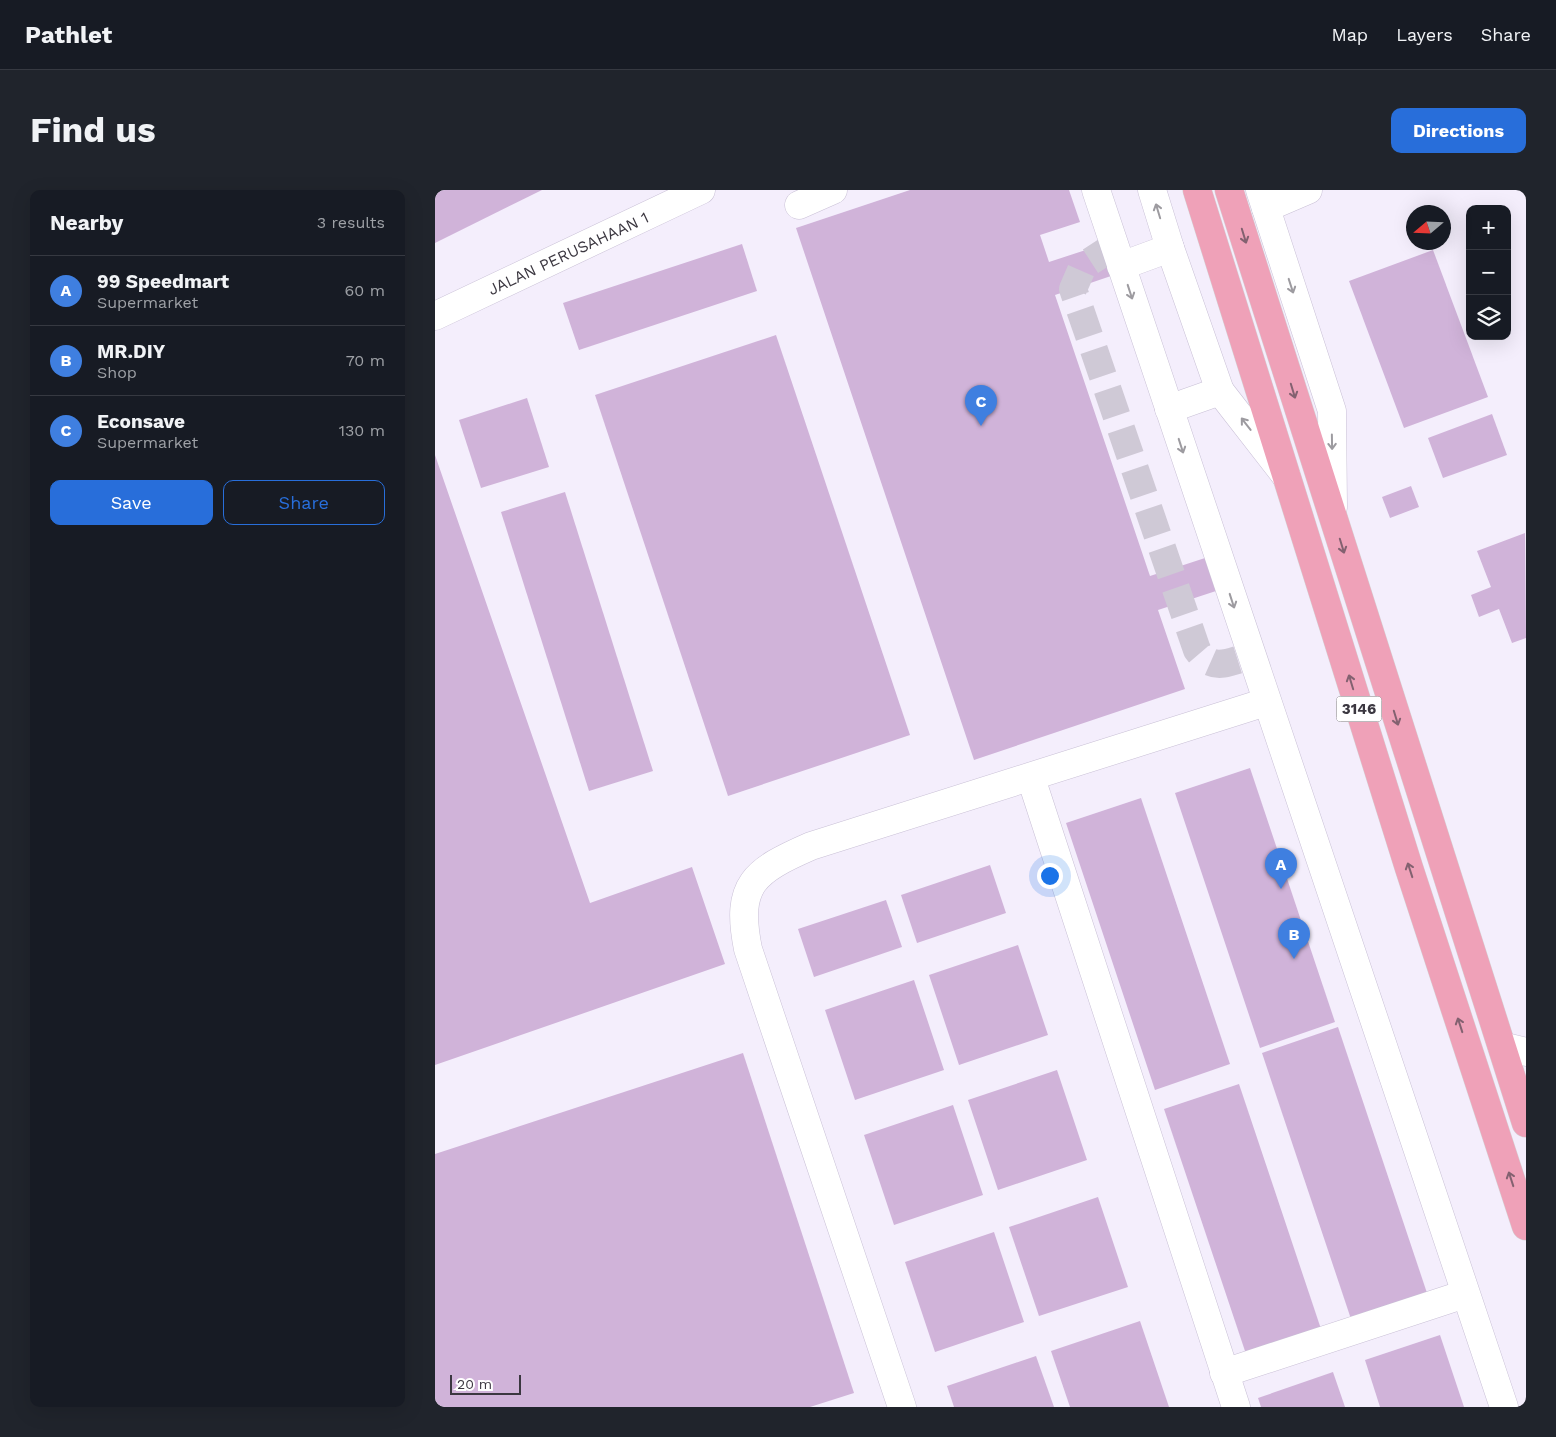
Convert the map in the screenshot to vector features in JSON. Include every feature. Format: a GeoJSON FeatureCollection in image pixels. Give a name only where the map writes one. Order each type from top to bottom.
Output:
{"type":"FeatureCollection","features":[{"type":"Feature","properties":{"kind":"main road","name":"3146"},"geometry":{"type":"LineString","coordinates":[[1197,190],[1407,859],[1526,1226]]}},
{"type":"Feature","properties":{"kind":"main road","name":"3146"},"geometry":{"type":"LineString","coordinates":[[1229,190],[1333,518],[1514,1049],[1526,1123]]}},
{"type":"Feature","properties":{"kind":"street","name":"JALAN PERUSAHAAN 1"},"geometry":{"type":"LineString","coordinates":[[435,316],[701,190]]}},
{"type":"Feature","properties":{"kind":"street"},"geometry":{"type":"LineString","coordinates":[[799,206],[833,190]]}},
{"type":"Feature","properties":{"kind":"street"},"geometry":{"type":"LineString","coordinates":[[1096,190],[1266,702],[1504,1407]]}},
{"type":"Feature","properties":{"kind":"street"},"geometry":{"type":"LineString","coordinates":[[1152,190],[1169,248],[1220,391],[1287,477]]}},
{"type":"Feature","properties":{"kind":"street"},"geometry":{"type":"LineString","coordinates":[[1308,190],[1263,199],[1332,411],[1333,518]]}},
{"type":"Feature","properties":{"kind":"street"},"geometry":{"type":"LineString","coordinates":[[1118,256],[1169,248]]}},
{"type":"Feature","properties":{"kind":"street"},"geometry":{"type":"LineString","coordinates":[[1169,410],[1220,391]]}},
{"type":"Feature","properties":{"kind":"street"},"geometry":{"type":"LineString","coordinates":[[902,1407],[748,949],[742,920],[746,893],[759,875],[783,858],[811,846],[1031,778],[1266,702]]}},
{"type":"Feature","properties":{"kind":"street"},"geometry":{"type":"LineString","coordinates":[[1031,778],[1235,1407]]}},
{"type":"Feature","properties":{"kind":"street"},"geometry":{"type":"LineString","coordinates":[[1224,1372],[1465,1294]]}},
{"type":"Feature","properties":{"kind":"building"},"geometry":{"type":"Polygon","coordinates":[[[435,190],[542,190],[435,243],[435,190]]]}},
{"type":"Feature","properties":{"kind":"building"},"geometry":{"type":"Polygon","coordinates":[[[910,190],[1069,190],[1080,222],[1040,235],[1049,262],[1101,245],[1111,276],[1055,295],[1150,576],[1205,558],[1216,591],[1158,610],[1185,689],[974,760],[796,228],[910,190]]]}},
{"type":"Feature","properties":{"kind":"building"},"geometry":{"type":"Polygon","coordinates":[[[742,244],[757,291],[579,350],[563,303],[742,244]]]}},
{"type":"Feature","properties":{"kind":"building"},"geometry":{"type":"Polygon","coordinates":[[[1433,250],[1488,397],[1404,428],[1349,281],[1433,250]]]}},
{"type":"Feature","properties":{"kind":"building"},"geometry":{"type":"Polygon","coordinates":[[[776,335],[910,735],[728,796],[595,395],[776,335]]]}},
{"type":"Feature","properties":{"kind":"building"},"geometry":{"type":"Polygon","coordinates":[[[527,398],[549,467],[481,488],[459,420],[527,398]]]}},
{"type":"Feature","properties":{"kind":"building"},"geometry":{"type":"Polygon","coordinates":[[[1492,414],[1507,455],[1443,478],[1428,438],[1492,414]]]}},
{"type":"Feature","properties":{"kind":"building"},"geometry":{"type":"Polygon","coordinates":[[[435,455],[590,903],[692,867],[725,964],[435,1065],[435,455]]]}},
{"type":"Feature","properties":{"kind":"building"},"geometry":{"type":"Polygon","coordinates":[[[1411,486],[1419,507],[1390,518],[1382,497],[1411,486]]]}},
{"type":"Feature","properties":{"kind":"building"},"geometry":{"type":"Polygon","coordinates":[[[565,492],[653,771],[589,791],[501,512],[565,492]]]}},
{"type":"Feature","properties":{"kind":"building"},"geometry":{"type":"Polygon","coordinates":[[[1525,533],[1526,638],[1512,643],[1499,609],[1479,617],[1471,595],[1491,587],[1477,551],[1525,533]]]}},
{"type":"Feature","properties":{"kind":"building"},"geometry":{"type":"Polygon","coordinates":[[[1250,768],[1335,1022],[1260,1048],[1175,793],[1250,768]]]}},
{"type":"Feature","properties":{"kind":"building"},"geometry":{"type":"Polygon","coordinates":[[[1141,798],[1230,1064],[1155,1090],[1066,823],[1141,798]]]}},
{"type":"Feature","properties":{"kind":"building"},"geometry":{"type":"Polygon","coordinates":[[[990,865],[1006,913],[917,943],[901,895],[990,865]]]}},
{"type":"Feature","properties":{"kind":"building"},"geometry":{"type":"Polygon","coordinates":[[[886,900],[902,947],[814,977],[798,929],[886,900]]]}},
{"type":"Feature","properties":{"kind":"building"},"geometry":{"type":"Polygon","coordinates":[[[1018,945],[1048,1035],[959,1065],[929,975],[1018,945]]]}},
{"type":"Feature","properties":{"kind":"building"},"geometry":{"type":"Polygon","coordinates":[[[914,980],[944,1070],[855,1100],[825,1010],[914,980]]]}},
{"type":"Feature","properties":{"kind":"building"},"geometry":{"type":"Polygon","coordinates":[[[1338,1027],[1428,1296],[1352,1322],[1262,1053],[1338,1027]]]}},
{"type":"Feature","properties":{"kind":"building"},"geometry":{"type":"Polygon","coordinates":[[[743,1053],[854,1393],[810,1407],[435,1407],[435,1154],[743,1053]]]}},
{"type":"Feature","properties":{"kind":"building"},"geometry":{"type":"Polygon","coordinates":[[[1057,1070],[1087,1160],[998,1190],[968,1100],[1057,1070]]]}},
{"type":"Feature","properties":{"kind":"building"},"geometry":{"type":"Polygon","coordinates":[[[1239,1084],[1321,1329],[1246,1354],[1164,1109],[1239,1084]]]}},
{"type":"Feature","properties":{"kind":"building"},"geometry":{"type":"Polygon","coordinates":[[[953,1105],[983,1195],[894,1225],[864,1135],[953,1105]]]}},
{"type":"Feature","properties":{"kind":"building"},"geometry":{"type":"Polygon","coordinates":[[[1098,1197],[1128,1287],[1039,1316],[1009,1227],[1098,1197]]]}},
{"type":"Feature","properties":{"kind":"building"},"geometry":{"type":"Polygon","coordinates":[[[994,1232],[1024,1322],[935,1352],[905,1262],[994,1232]]]}},
{"type":"Feature","properties":{"kind":"building"},"geometry":{"type":"Polygon","coordinates":[[[1140,1321],[1169,1407],[1070,1407],[1051,1351],[1140,1321]]]}},
{"type":"Feature","properties":{"kind":"building"},"geometry":{"type":"Polygon","coordinates":[[[1440,1335],[1464,1407],[1380,1407],[1365,1360],[1440,1335]]]}},
{"type":"Feature","properties":{"kind":"building"},"geometry":{"type":"Polygon","coordinates":[[[1036,1356],[1054,1407],[954,1407],[947,1386],[1036,1356]]]}},
{"type":"Feature","properties":{"kind":"building"},"geometry":{"type":"Polygon","coordinates":[[[1333,1372],[1345,1407],[1261,1407],[1258,1398],[1333,1372]]]}},
{"type":"Feature","properties":{"kind":"tunnel"},"geometry":{"type":"LineString","coordinates":[[1114,246],[1083,266],[1073,289],[1197,650],[1203,657],[1215,664],[1228,663],[1251,656]]}},
{"type":"Feature","properties":{"kind":"place","name":"Econsave"},"geometry":{"type":"Point","coordinates":[981,426]}},
{"type":"Feature","properties":{"kind":"place","name":"99 Speedmart"},"geometry":{"type":"Point","coordinates":[1281,889]}},
{"type":"Feature","properties":{"kind":"place","name":"MR.DIY"},"geometry":{"type":"Point","coordinates":[1294,959]}}]}
